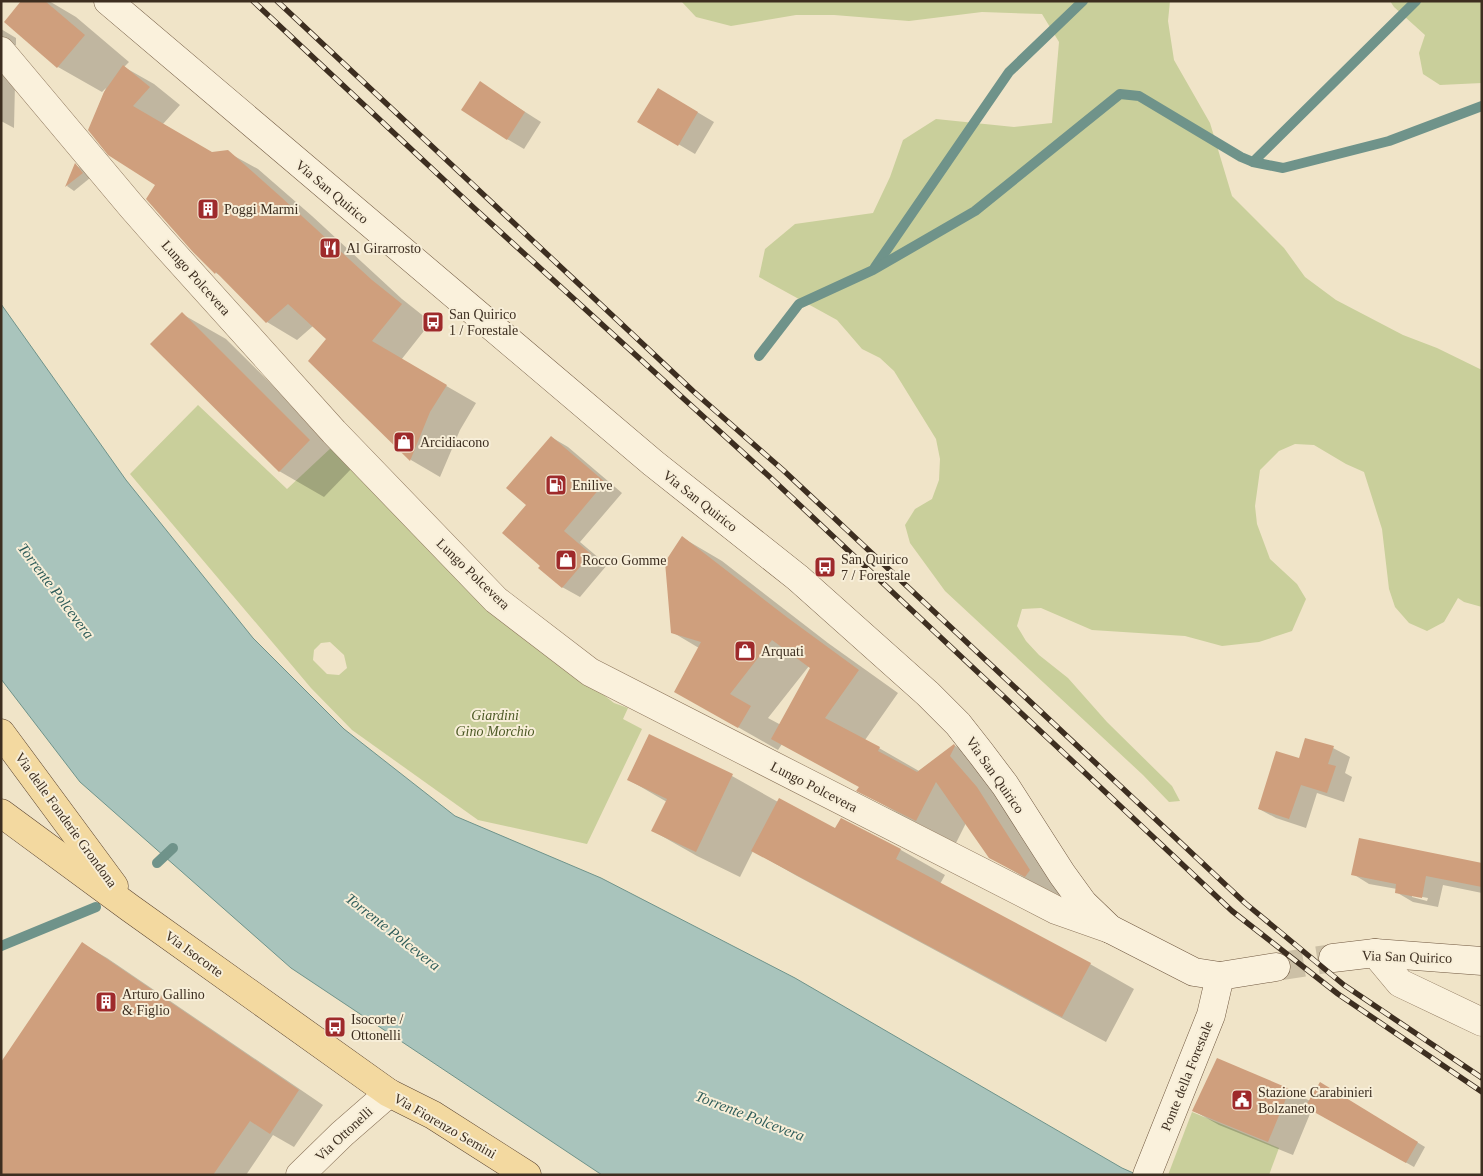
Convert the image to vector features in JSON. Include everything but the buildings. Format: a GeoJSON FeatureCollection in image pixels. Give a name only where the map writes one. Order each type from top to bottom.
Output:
{"type":"FeatureCollection","features":[{"type":"Feature","properties":{"kind":"main road","name":"Via San Quirico"},"geometry":{"type":"LineString","coordinates":[[108,1],[623,438],[798,578],[928,694],[958,724],[980,752],[1083,904],[1110,929],[1194,972],[1220,976],[1276,967]]}},
{"type":"Feature","properties":{"kind":"main road","name":"Lungo Polcevera"},"geometry":{"type":"LineString","coordinates":[[1,51],[132,207],[334,432],[496,600],[590,672],[1056,910],[1110,929]]}},
{"type":"Feature","properties":{"kind":"main road","name":"Via delle Fonderie Grondona"},"geometry":{"type":"LineString","coordinates":[[1,733],[130,908]]}},
{"type":"Feature","properties":{"kind":"main road","name":"Via Isocorte"},"geometry":{"type":"LineString","coordinates":[[1,813],[130,908],[389,1093]]}},
{"type":"Feature","properties":{"kind":"main road","name":"Via San Quirico"},"geometry":{"type":"LineString","coordinates":[[1333,958],[1375,953],[1482,961]]}},
{"type":"Feature","properties":{"kind":"main road"},"geometry":{"type":"LineString","coordinates":[[1375,953],[1400,983],[1482,1022]]}},
{"type":"Feature","properties":{"kind":"main road","name":"Ponte della Forestale"},"geometry":{"type":"LineString","coordinates":[[1146,1175],[1211,1015],[1220,976]]}},
{"type":"Feature","properties":{"kind":"main road","name":"Via Ottonelli"},"geometry":{"type":"LineString","coordinates":[[300,1175],[342,1134],[389,1093]]}},
{"type":"Feature","properties":{"kind":"main road","name":"Via Fiorenzo Semini"},"geometry":{"type":"LineString","coordinates":[[389,1093],[433,1116],[527,1175]]}},
{"type":"Feature","properties":{"kind":"green space"},"geometry":{"type":"Polygon","coordinates":[[[681,1],[1170,1],[1168,21],[1174,60],[1210,123],[1232,196],[1284,248],[1305,277],[1336,300],[1403,335],[1437,348],[1482,370],[1482,607],[1464,602],[1458,598],[1444,622],[1427,631],[1409,623],[1395,607],[1389,589],[1382,529],[1364,472],[1346,464],[1314,445],[1295,444],[1279,451],[1260,470],[1255,506],[1257,524],[1270,559],[1297,584],[1306,599],[1292,631],[1259,642],[1222,646],[1185,636],[1092,630],[1041,608],[1022,609],[1017,626],[1026,641],[1039,655],[1068,678],[1107,722],[1172,786],[1180,801],[1169,802],[1143,775],[945,591],[910,543],[905,525],[915,509],[932,499],[939,480],[940,459],[936,439],[894,371],[880,358],[862,349],[837,320],[759,277],[765,249],[795,224],[873,213],[890,177],[903,140],[936,119],[1014,127],[1052,123],[1059,42],[1042,14],[982,12],[909,21],[834,15],[796,15],[731,26],[696,17],[681,1]]]}},
{"type":"Feature","properties":{"kind":"green space"},"geometry":{"type":"Polygon","coordinates":[[[1390,1],[1482,1],[1482,83],[1440,85],[1423,74],[1419,53],[1425,35],[1394,7],[1390,1]]]}},
{"type":"Feature","properties":{"kind":"green space","name":"Giardini Gino Morchio"},"geometry":{"type":"Polygon","coordinates":[[[198,405],[287,489],[333,446],[488,606],[614,703],[628,708],[623,719],[642,729],[587,844],[478,820],[352,730],[311,688],[130,474],[198,405]],[[330,642],[321,643],[314,650],[313,660],[327,674],[339,675],[347,668],[344,655],[330,642]]]}},
{"type":"Feature","properties":{"kind":"green space"},"geometry":{"type":"Polygon","coordinates":[[[1192,1112],[1279,1148],[1269,1175],[1168,1175],[1192,1112]]]}},
{"type":"Feature","properties":{"kind":"water","name":"Torrente Polcevera"},"geometry":{"type":"Polygon","coordinates":[[[1,304],[126,480],[253,638],[344,729],[455,816],[601,878],[795,978],[1122,1168],[1138,1175],[602,1175],[291,968],[80,782],[1,679],[1,304]]]}},
{"type":"Feature","properties":{"kind":"waterway"},"geometry":{"type":"LineString","coordinates":[[875,267],[1009,72],[1083,1]]}},
{"type":"Feature","properties":{"kind":"waterway"},"geometry":{"type":"LineString","coordinates":[[1253,162],[1416,1]]}},
{"type":"Feature","properties":{"kind":"waterway"},"geometry":{"type":"LineString","coordinates":[[759,356],[799,304],[873,270],[975,211],[1120,94],[1139,96],[1241,157],[1253,162],[1283,168],[1389,141],[1482,106]]}},
{"type":"Feature","properties":{"kind":"waterway"},"geometry":{"type":"LineString","coordinates":[[157,863],[173,848]]}},
{"type":"Feature","properties":{"kind":"waterway"},"geometry":{"type":"LineString","coordinates":[[1,946],[96,907]]}},
{"type":"Feature","properties":{"kind":"tunnel"},"geometry":{"type":"LineString","coordinates":[[1276,967],[1333,958]]}},
{"type":"Feature","properties":{"kind":"railway"},"geometry":{"type":"LineString","coordinates":[[253,1],[474,208],[772,479],[1232,911],[1338,994],[1482,1092]]}},
{"type":"Feature","properties":{"kind":"railway"},"geometry":{"type":"LineString","coordinates":[[277,1],[693,391],[783,470],[1245,903],[1344,985],[1482,1078]]}},
{"type":"Feature","properties":{"kind":"place","name":"Poggi Marmi"},"geometry":{"type":"Point","coordinates":[208,209]}},
{"type":"Feature","properties":{"kind":"place","name":"Al Girarrosto"},"geometry":{"type":"Point","coordinates":[330,248]}},
{"type":"Feature","properties":{"kind":"place","name":"San Quirico 1 / Forestale"},"geometry":{"type":"Point","coordinates":[433,322]}},
{"type":"Feature","properties":{"kind":"place","name":"Arcidiacono"},"geometry":{"type":"Point","coordinates":[404,442]}},
{"type":"Feature","properties":{"kind":"place","name":"Enilive"},"geometry":{"type":"Point","coordinates":[556,485]}},
{"type":"Feature","properties":{"kind":"place","name":"Rocco Gomme"},"geometry":{"type":"Point","coordinates":[566,560]}},
{"type":"Feature","properties":{"kind":"place","name":"San Quirico 7 / Forestale"},"geometry":{"type":"Point","coordinates":[825,567]}},
{"type":"Feature","properties":{"kind":"place","name":"Arquati"},"geometry":{"type":"Point","coordinates":[745,651]}},
{"type":"Feature","properties":{"kind":"place","name":"Arturo Gallino & Figlio"},"geometry":{"type":"Point","coordinates":[106,1002]}},
{"type":"Feature","properties":{"kind":"place","name":"Isocorte / Ottonelli"},"geometry":{"type":"Point","coordinates":[335,1027]}},
{"type":"Feature","properties":{"kind":"place","name":"Stazione Carabinieri Bolzaneto"},"geometry":{"type":"Point","coordinates":[1242,1100]}}]}
